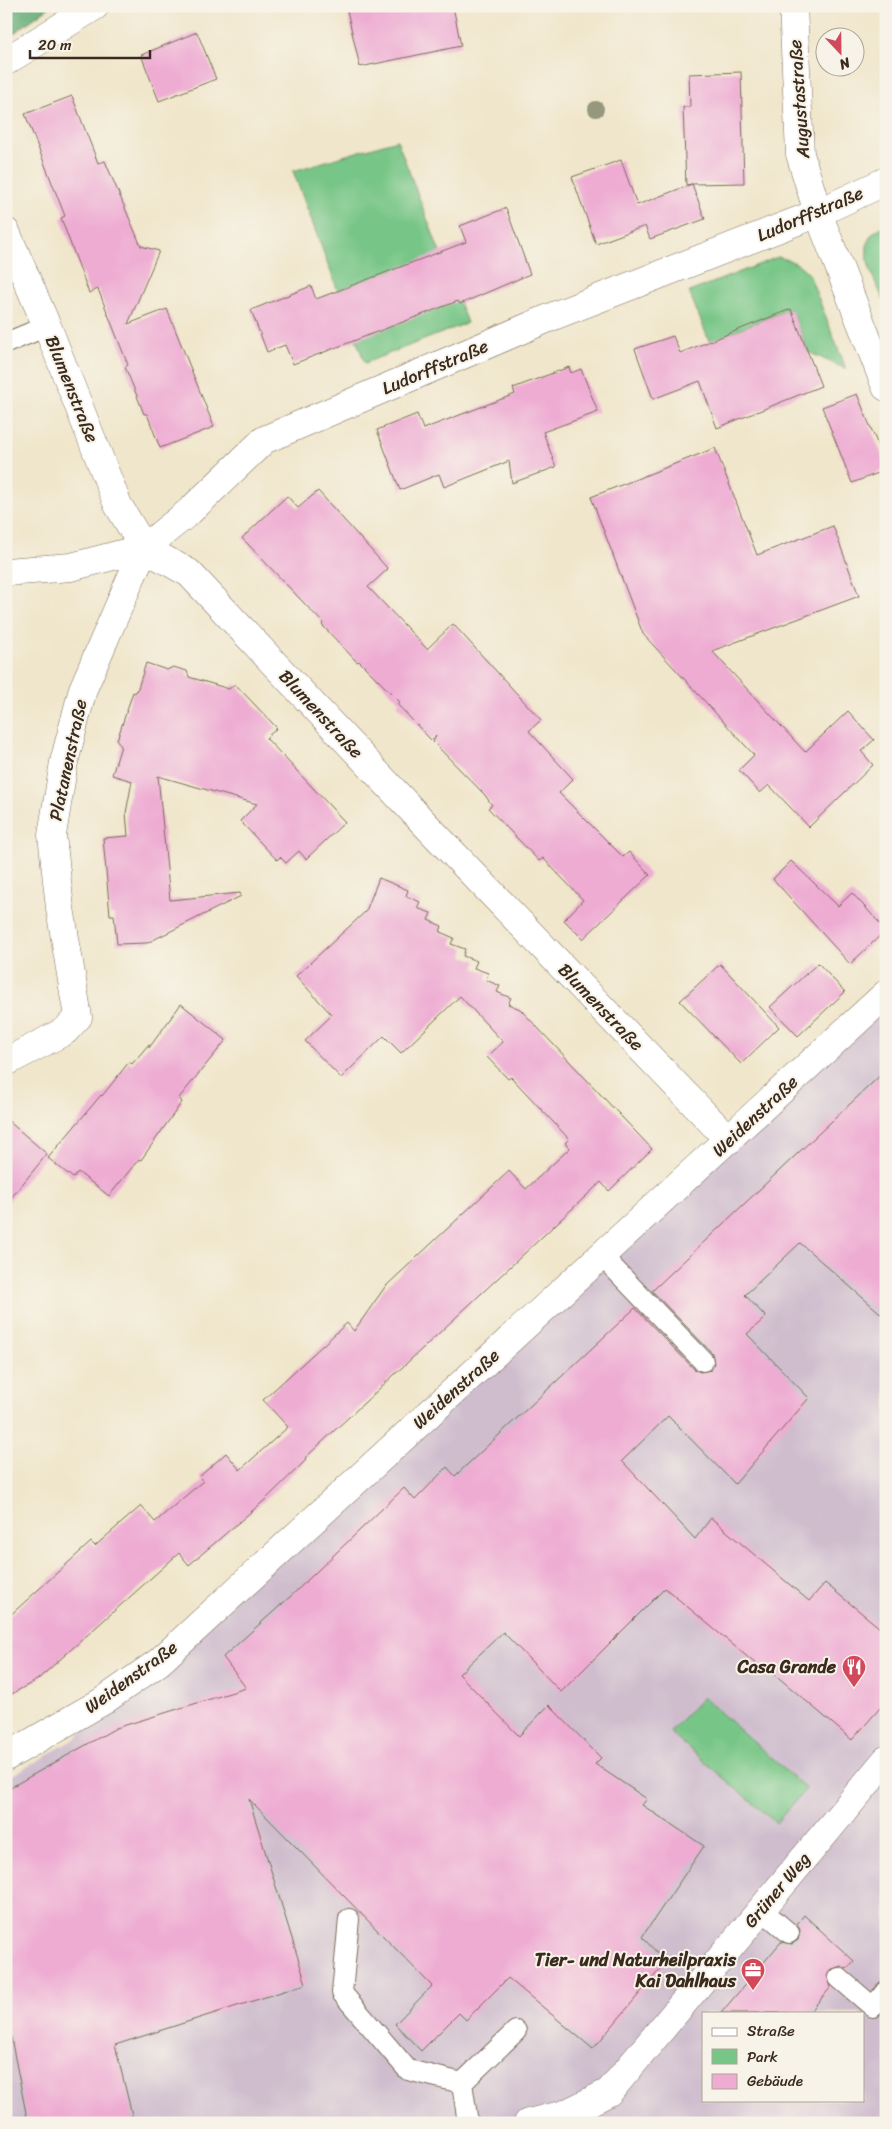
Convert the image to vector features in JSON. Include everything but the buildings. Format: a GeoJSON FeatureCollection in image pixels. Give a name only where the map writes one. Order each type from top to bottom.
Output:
{"type":"FeatureCollection","features":[{"type":"Feature","properties":{"kind":"street"},"geometry":{"type":"LineString","coordinates":[[6,61],[95,6]]}},
{"type":"Feature","properties":{"kind":"street","name":"Augustastraße"},"geometry":{"type":"LineString","coordinates":[[793,6],[800,154],[818,213],[886,387]]}},
{"type":"Feature","properties":{"kind":"street","name":"Ludorffstraße"},"geometry":{"type":"LineString","coordinates":[[6,572],[71,567],[144,548],[190,511],[264,440],[556,315],[818,213],[886,181]]}},
{"type":"Feature","properties":{"kind":"street","name":"Blumenstraße"},"geometry":{"type":"LineString","coordinates":[[6,232],[47,326],[118,505],[144,548],[189,573],[423,822],[729,1140]]}},
{"type":"Feature","properties":{"kind":"street","name":"Platanenstraße"},"geometry":{"type":"LineString","coordinates":[[6,1062],[64,1031],[78,1017],[60,908],[52,835],[64,762],[83,689],[144,548]]}},
{"type":"Feature","properties":{"kind":"street","name":"Weidenstraße"},"geometry":{"type":"LineString","coordinates":[[6,1757],[103,1701],[159,1662],[886,994]]}},
{"type":"Feature","properties":{"kind":"street","name":"Grüner Weg"},"geometry":{"type":"LineString","coordinates":[[528,2123],[565,2114],[609,2092],[886,1760]]}},
{"type":"Feature","properties":{"kind":"lane"},"geometry":{"type":"LineString","coordinates":[[6,343],[47,326]]}},
{"type":"Feature","properties":{"kind":"lane"},"geometry":{"type":"LineString","coordinates":[[602,1256],[703,1361]]}},
{"type":"Feature","properties":{"kind":"lane"},"geometry":{"type":"LineString","coordinates":[[761,1909],[789,1933]]}},
{"type":"Feature","properties":{"kind":"lane"},"geometry":{"type":"LineString","coordinates":[[349,1919],[342,1993],[408,2070],[462,2083]]}},
{"type":"Feature","properties":{"kind":"lane"},"geometry":{"type":"LineString","coordinates":[[839,1978],[873,2007],[886,1991]]}},
{"type":"Feature","properties":{"kind":"lane"},"geometry":{"type":"LineString","coordinates":[[462,2083],[516,2031]]}},
{"type":"Feature","properties":{"kind":"lane"},"geometry":{"type":"LineString","coordinates":[[462,2083],[468,2123]]}},
{"type":"Feature","properties":{"kind":"shaded area"},"geometry":{"type":"Polygon","coordinates":[[[886,995],[886,2123],[6,2123],[6,1779],[76,1738],[886,995]]]}},
{"type":"Feature","properties":{"kind":"green space"},"geometry":{"type":"Polygon","coordinates":[[[6,6],[51,6],[6,39],[6,6]]]}},
{"type":"Feature","properties":{"kind":"green space"},"geometry":{"type":"Polygon","coordinates":[[[397,140],[467,323],[365,363],[293,171],[397,140]]]}},
{"type":"Feature","properties":{"kind":"green space"},"geometry":{"type":"Polygon","coordinates":[[[886,223],[886,305],[870,269],[867,250],[868,241],[873,233],[886,223]]]}},
{"type":"Feature","properties":{"kind":"green space"},"geometry":{"type":"Polygon","coordinates":[[[778,257],[795,263],[809,274],[846,369],[808,352],[791,309],[732,332],[732,334],[710,343],[689,292],[778,257]]]}},
{"type":"Feature","properties":{"kind":"green space"},"geometry":{"type":"Polygon","coordinates":[[[703,1697],[806,1789],[776,1823],[670,1732],[703,1697]]]}},
{"type":"Feature","properties":{"kind":"place","name":"Casa Grande"},"geometry":{"type":"Point","coordinates":[854,1688]}},
{"type":"Feature","properties":{"kind":"place","name":"Tier- und Naturheilpraxis Kai Dahlhaus"},"geometry":{"type":"Point","coordinates":[753,1991]}}]}
